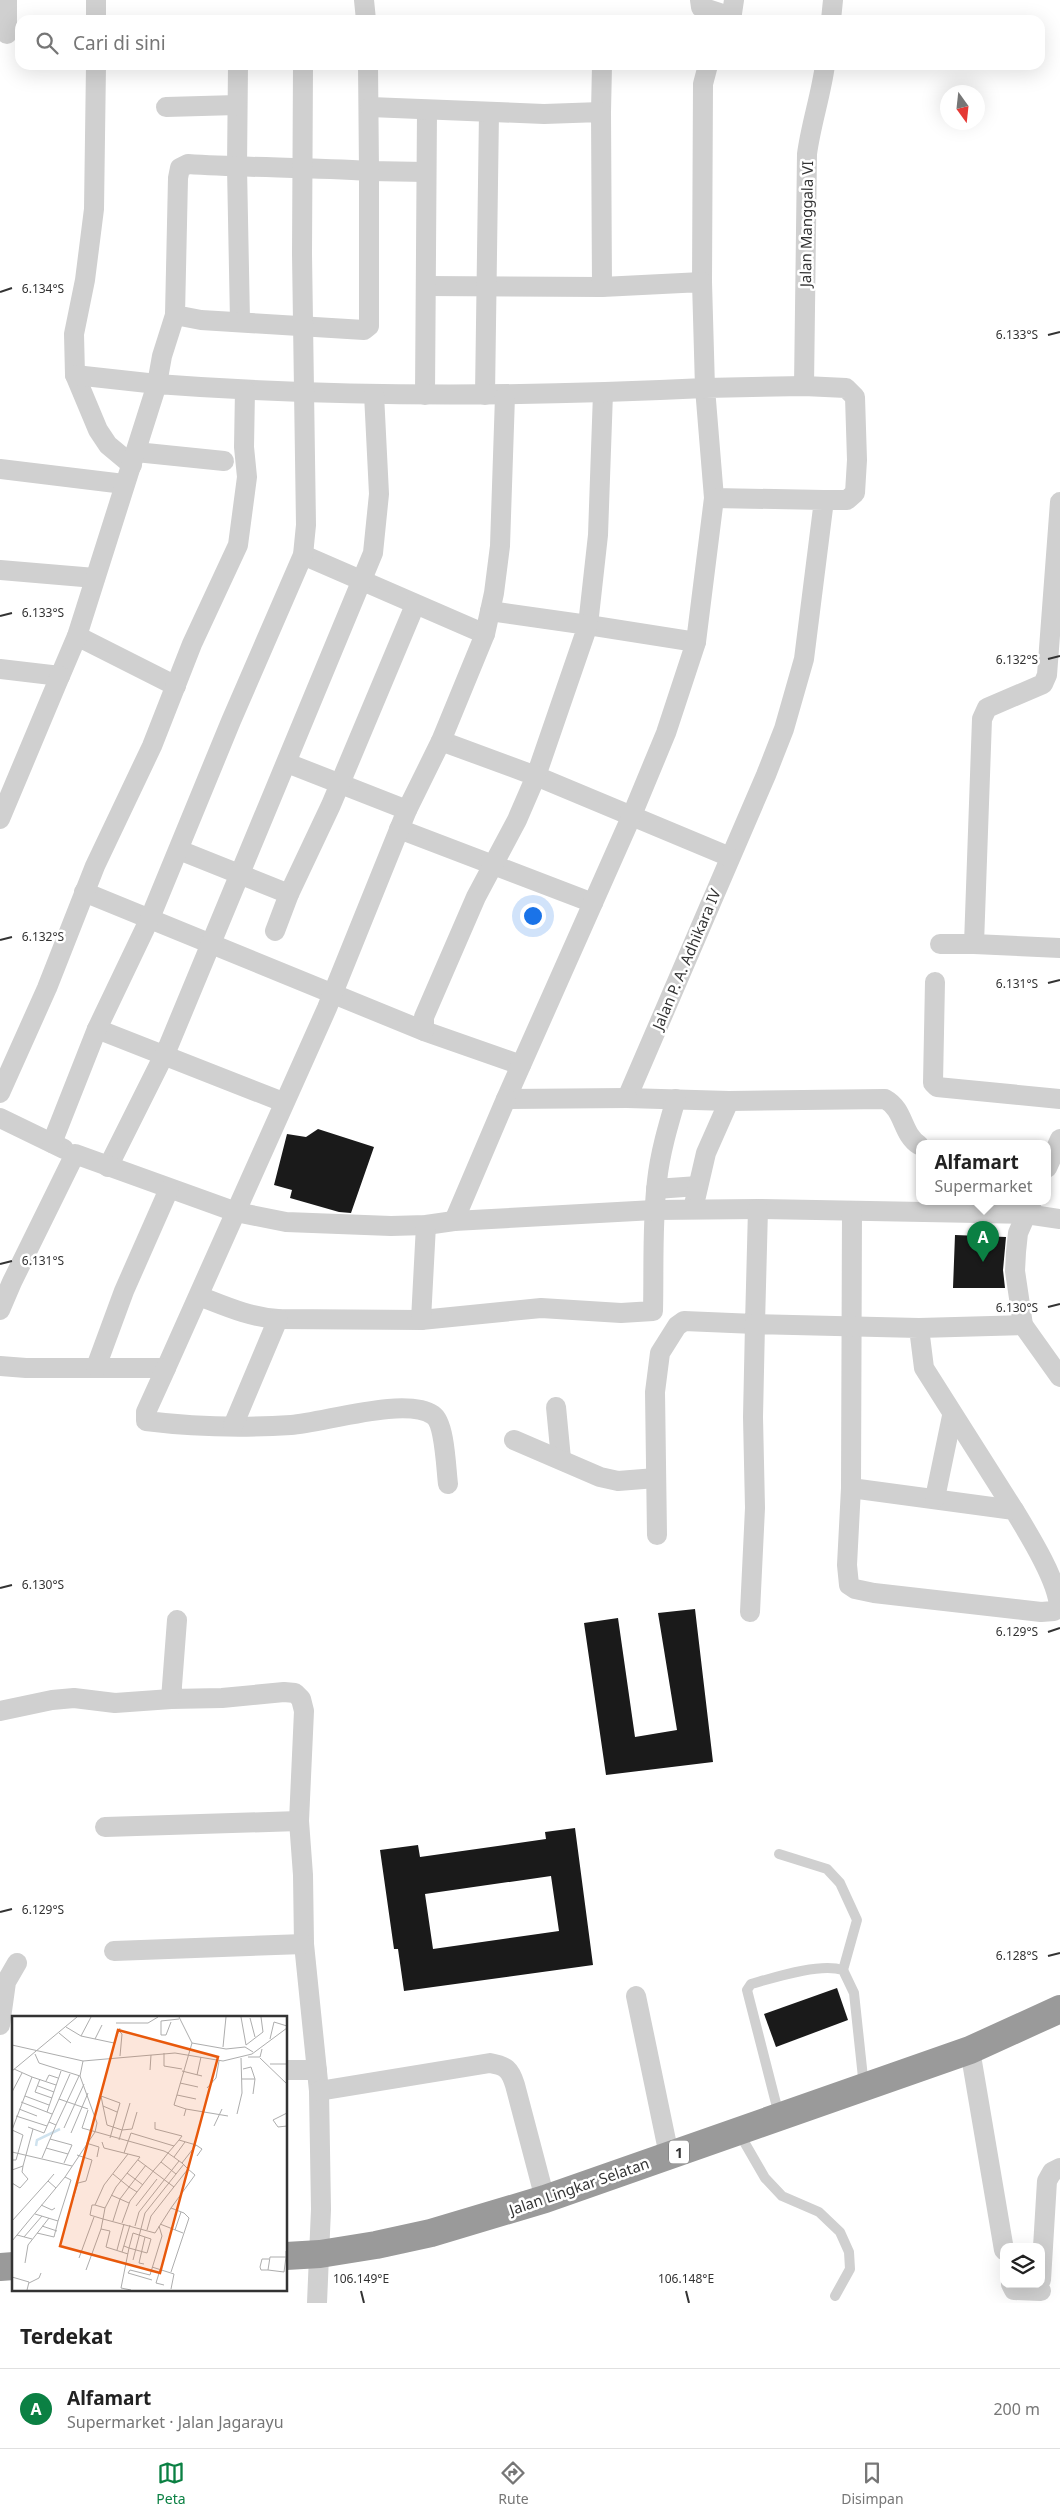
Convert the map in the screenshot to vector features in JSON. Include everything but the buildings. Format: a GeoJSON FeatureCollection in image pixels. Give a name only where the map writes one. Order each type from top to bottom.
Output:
{"type":"FeatureCollection","features":[{"type":"Feature","properties":{"kind":"highway","name":"Jalan Lingkar Selatan"},"geometry":{"type":"LineString","coordinates":[[288,2256],[320,2254],[376,2245],[431,2233],[545,2199],[669,2155],[739,2133],[779,2116],[970,2050],[1060,2009]]}},
{"type":"Feature","properties":{"kind":"street"},"geometry":{"type":"LineString","coordinates":[[7,0],[9,34]]}},
{"type":"Feature","properties":{"kind":"street"},"geometry":{"type":"LineString","coordinates":[[96,0],[96,15]]}},
{"type":"Feature","properties":{"kind":"street"},"geometry":{"type":"LineString","coordinates":[[364,0],[366,15]]}},
{"type":"Feature","properties":{"kind":"street"},"geometry":{"type":"LineString","coordinates":[[700,0],[700,7],[733,12]]}},
{"type":"Feature","properties":{"kind":"street"},"geometry":{"type":"LineString","coordinates":[[831,15],[833,0]]}},
{"type":"Feature","properties":{"kind":"street"},"geometry":{"type":"LineString","coordinates":[[96,70],[94,209],[85,280],[74,334],[75,375],[98,430],[108,445],[134,459],[224,461]]}},
{"type":"Feature","properties":{"kind":"street"},"geometry":{"type":"LineString","coordinates":[[238,70],[237,167],[240,321]]}},
{"type":"Feature","properties":{"kind":"street"},"geometry":{"type":"LineString","coordinates":[[52,1143],[97,1029],[150,918],[231,721],[303,555],[306,525],[303,325],[303,70]]}},
{"type":"Feature","properties":{"kind":"street"},"geometry":{"type":"LineString","coordinates":[[175,316],[364,330],[369,326],[368,170],[370,107],[368,70]]}},
{"type":"Feature","properties":{"kind":"street"},"geometry":{"type":"LineString","coordinates":[[602,70],[602,287]]}},
{"type":"Feature","properties":{"kind":"street"},"geometry":{"type":"LineString","coordinates":[[454,1221],[632,815],[666,733],[696,642],[714,498],[705,388],[702,282],[703,84],[707,70]]}},
{"type":"Feature","properties":{"kind":"street","name":"Jalan Manggala VI"},"geometry":{"type":"LineString","coordinates":[[804,386],[807,154],[810,126],[822,86],[824,70]]}},
{"type":"Feature","properties":{"kind":"street"},"geometry":{"type":"LineString","coordinates":[[166,107],[237,105]]}},
{"type":"Feature","properties":{"kind":"street"},"geometry":{"type":"LineString","coordinates":[[370,107],[489,112],[601,112]]}},
{"type":"Feature","properties":{"kind":"street"},"geometry":{"type":"LineString","coordinates":[[425,395],[427,110]]}},
{"type":"Feature","properties":{"kind":"street"},"geometry":{"type":"LineString","coordinates":[[448,1484],[441,1423],[434,1415],[424,1412],[411,1409],[379,1410],[334,1416],[293,1425],[234,1426],[146,1421],[146,1412],[332,994],[407,810],[441,741],[485,634],[500,546],[495,395],[488,287],[489,112]]}},
{"type":"Feature","properties":{"kind":"street"},"geometry":{"type":"LineString","coordinates":[[0,819],[77,636],[157,384],[162,356],[175,316],[180,168],[188,164],[237,167],[302,166],[426,172]]}},
{"type":"Feature","properties":{"kind":"street"},"geometry":{"type":"LineString","coordinates":[[426,286],[602,287],[702,282]]}},
{"type":"Feature","properties":{"kind":"street"},"geometry":{"type":"LineString","coordinates":[[75,375],[157,384],[245,390],[304,390],[374,394],[495,395],[603,393],[804,386],[846,388],[854,397],[857,460],[855,493],[847,500],[714,498]]}},
{"type":"Feature","properties":{"kind":"street"},"geometry":{"type":"LineString","coordinates":[[0,1093],[47,988],[84,892],[152,746],[192,644],[240,538],[247,476],[244,439],[245,390]]}},
{"type":"Feature","properties":{"kind":"street"},"geometry":{"type":"LineString","coordinates":[[424,1031],[424,1017],[476,897],[536,776],[588,625],[598,535],[603,393]]}},
{"type":"Feature","properties":{"kind":"street"},"geometry":{"type":"LineString","coordinates":[[108,1167],[165,1054],[241,875],[373,553],[379,494],[374,394]]}},
{"type":"Feature","properties":{"kind":"street"},"geometry":{"type":"LineString","coordinates":[[0,469],[124,484]]}},
{"type":"Feature","properties":{"kind":"street","name":"Jalan P. A. Adhikara IV"},"geometry":{"type":"LineString","coordinates":[[627,1098],[784,729],[804,659],[824,500]]}},
{"type":"Feature","properties":{"kind":"street"},"geometry":{"type":"LineString","coordinates":[[974,944],[982,719],[987,708],[1052,684],[1047,675],[1060,502]]}},
{"type":"Feature","properties":{"kind":"street"},"geometry":{"type":"LineString","coordinates":[[303,555],[415,606],[485,634]]}},
{"type":"Feature","properties":{"kind":"street"},"geometry":{"type":"LineString","coordinates":[[0,570],[95,578]]}},
{"type":"Feature","properties":{"kind":"street"},"geometry":{"type":"LineString","coordinates":[[275,931],[289,894],[340,783],[415,606]]}},
{"type":"Feature","properties":{"kind":"street"},"geometry":{"type":"LineString","coordinates":[[490,611],[696,642]]}},
{"type":"Feature","properties":{"kind":"street"},"geometry":{"type":"LineString","coordinates":[[77,636],[176,686]]}},
{"type":"Feature","properties":{"kind":"street"},"geometry":{"type":"LineString","coordinates":[[0,669],[60,676]]}},
{"type":"Feature","properties":{"kind":"street"},"geometry":{"type":"LineString","coordinates":[[441,741],[536,776],[730,857]]}},
{"type":"Feature","properties":{"kind":"street"},"geometry":{"type":"LineString","coordinates":[[287,763],[407,810]]}},
{"type":"Feature","properties":{"kind":"street"},"geometry":{"type":"LineString","coordinates":[[399,829],[594,904]]}},
{"type":"Feature","properties":{"kind":"street"},"geometry":{"type":"LineString","coordinates":[[179,850],[289,894]]}},
{"type":"Feature","properties":{"kind":"street"},"geometry":{"type":"LineString","coordinates":[[84,892],[424,1031],[521,1065]]}},
{"type":"Feature","properties":{"kind":"street"},"geometry":{"type":"LineString","coordinates":[[940,944],[1060,948]]}},
{"type":"Feature","properties":{"kind":"street"},"geometry":{"type":"LineString","coordinates":[[935,982],[933,1083],[937,1087],[1060,1099]]}},
{"type":"Feature","properties":{"kind":"street"},"geometry":{"type":"LineString","coordinates":[[97,1029],[165,1054],[283,1102]]}},
{"type":"Feature","properties":{"kind":"street"},"geometry":{"type":"LineString","coordinates":[[506,1099],[627,1098],[727,1101],[885,1099],[895,1104],[911,1139],[916,1143]]}},
{"type":"Feature","properties":{"kind":"street"},"geometry":{"type":"LineString","coordinates":[[199,1296],[259,1318],[278,1319],[421,1320],[541,1308],[622,1313],[653,1311],[654,1210],[662,1150],[678,1099]]}},
{"type":"Feature","properties":{"kind":"street"},"geometry":{"type":"LineString","coordinates":[[693,1210],[696,1186],[706,1153],[727,1101]]}},
{"type":"Feature","properties":{"kind":"street"},"geometry":{"type":"LineString","coordinates":[[0,1118],[74,1154],[108,1167],[236,1212],[286,1222],[426,1225],[454,1221],[654,1210],[758,1209],[852,1211],[1029,1208],[1060,1219]]}},
{"type":"Feature","properties":{"kind":"street"},"geometry":{"type":"LineString","coordinates":[[1051,1159],[1060,1139]]}},
{"type":"Feature","properties":{"kind":"street"},"geometry":{"type":"LineString","coordinates":[[0,1310],[74,1154]]}},
{"type":"Feature","properties":{"kind":"street"},"geometry":{"type":"LineString","coordinates":[[658,1189],[696,1186]]}},
{"type":"Feature","properties":{"kind":"street"},"geometry":{"type":"LineString","coordinates":[[96,1367],[124,1292],[169,1189]]}},
{"type":"Feature","properties":{"kind":"street"},"geometry":{"type":"LineString","coordinates":[[1029,1208],[1018,1233],[1015,1271],[1023,1325],[1060,1377]]}},
{"type":"Feature","properties":{"kind":"street"},"geometry":{"type":"LineString","coordinates":[[750,1612],[755,1508],[753,1417],[758,1209]]}},
{"type":"Feature","properties":{"kind":"street"},"geometry":{"type":"LineString","coordinates":[[852,1211],[851,1488],[847,1576],[849,1585],[855,1589],[874,1593],[1041,1612],[1054,1611],[1059,1607],[1056,1593],[1030,1537],[952,1416],[924,1368],[919,1328]]}},
{"type":"Feature","properties":{"kind":"street"},"geometry":{"type":"LineString","coordinates":[[421,1320],[426,1225]]}},
{"type":"Feature","properties":{"kind":"street"},"geometry":{"type":"LineString","coordinates":[[234,1426],[278,1319]]}},
{"type":"Feature","properties":{"kind":"street"},"geometry":{"type":"LineString","coordinates":[[658,1535],[655,1392],[660,1354],[677,1326],[684,1321],[919,1328],[1023,1325]]}},
{"type":"Feature","properties":{"kind":"street"},"geometry":{"type":"LineString","coordinates":[[0,1366],[62,1369],[96,1367],[166,1368]]}},
{"type":"Feature","properties":{"kind":"street"},"geometry":{"type":"LineString","coordinates":[[556,1407],[561,1459]]}},
{"type":"Feature","properties":{"kind":"street"},"geometry":{"type":"LineString","coordinates":[[935,1498],[952,1416]]}},
{"type":"Feature","properties":{"kind":"street"},"geometry":{"type":"LineString","coordinates":[[514,1440],[600,1477],[618,1481],[656,1478]]}},
{"type":"Feature","properties":{"kind":"street"},"geometry":{"type":"LineString","coordinates":[[851,1488],[1014,1510]]}},
{"type":"Feature","properties":{"kind":"street"},"geometry":{"type":"LineString","coordinates":[[171,1699],[177,1620]]}},
{"type":"Feature","properties":{"kind":"street"},"geometry":{"type":"LineString","coordinates":[[0,1711],[67,1699],[115,1703],[222,1698],[284,1692],[295,1693],[301,1699],[304,1711],[300,1821],[304,1875],[304,1944],[319,2091],[320,2254],[317,2303]]}},
{"type":"Feature","properties":{"kind":"street"},"geometry":{"type":"LineString","coordinates":[[105,1827],[300,1821]]}},
{"type":"Feature","properties":{"kind":"street"},"geometry":{"type":"LineString","coordinates":[[114,1951],[304,1944]]}},
{"type":"Feature","properties":{"kind":"street"},"geometry":{"type":"LineString","coordinates":[[0,2025],[6,1982],[17,1963]]}},
{"type":"Feature","properties":{"kind":"street"},"geometry":{"type":"LineString","coordinates":[[636,1996],[669,2155]]}},
{"type":"Feature","properties":{"kind":"street"},"geometry":{"type":"LineString","coordinates":[[970,2050],[1003,2243]]}},
{"type":"Feature","properties":{"kind":"street"},"geometry":{"type":"LineString","coordinates":[[319,2091],[490,2063],[505,2066],[511,2072],[515,2085],[545,2199]]}},
{"type":"Feature","properties":{"kind":"street"},"geometry":{"type":"LineString","coordinates":[[288,2070],[317,2070]]}},
{"type":"Feature","properties":{"kind":"street"},"geometry":{"type":"LineString","coordinates":[[1013,2288],[1021,2292],[1041,2290],[1047,2181],[1052,2172],[1060,2168]]}},
{"type":"Feature","properties":{"kind":"lane"},"geometry":{"type":"LineString","coordinates":[[779,1854],[827,1869],[840,1883],[857,1920],[843,1970],[854,1993],[864,2087]]}},
{"type":"Feature","properties":{"kind":"lane"},"geometry":{"type":"LineString","coordinates":[[779,2116],[747,1990],[751,1984],[818,1969],[832,1967],[843,1970]]}},
{"type":"Feature","properties":{"kind":"lane"},"geometry":{"type":"LineString","coordinates":[[739,2133],[765,2178],[782,2196],[819,2212],[840,2232],[849,2252],[850,2269],[835,2296]]}},
{"type":"Feature","properties":{"kind":"place","name":"Alfamart"},"geometry":{"type":"Point","coordinates":[983,1262]}}]}
